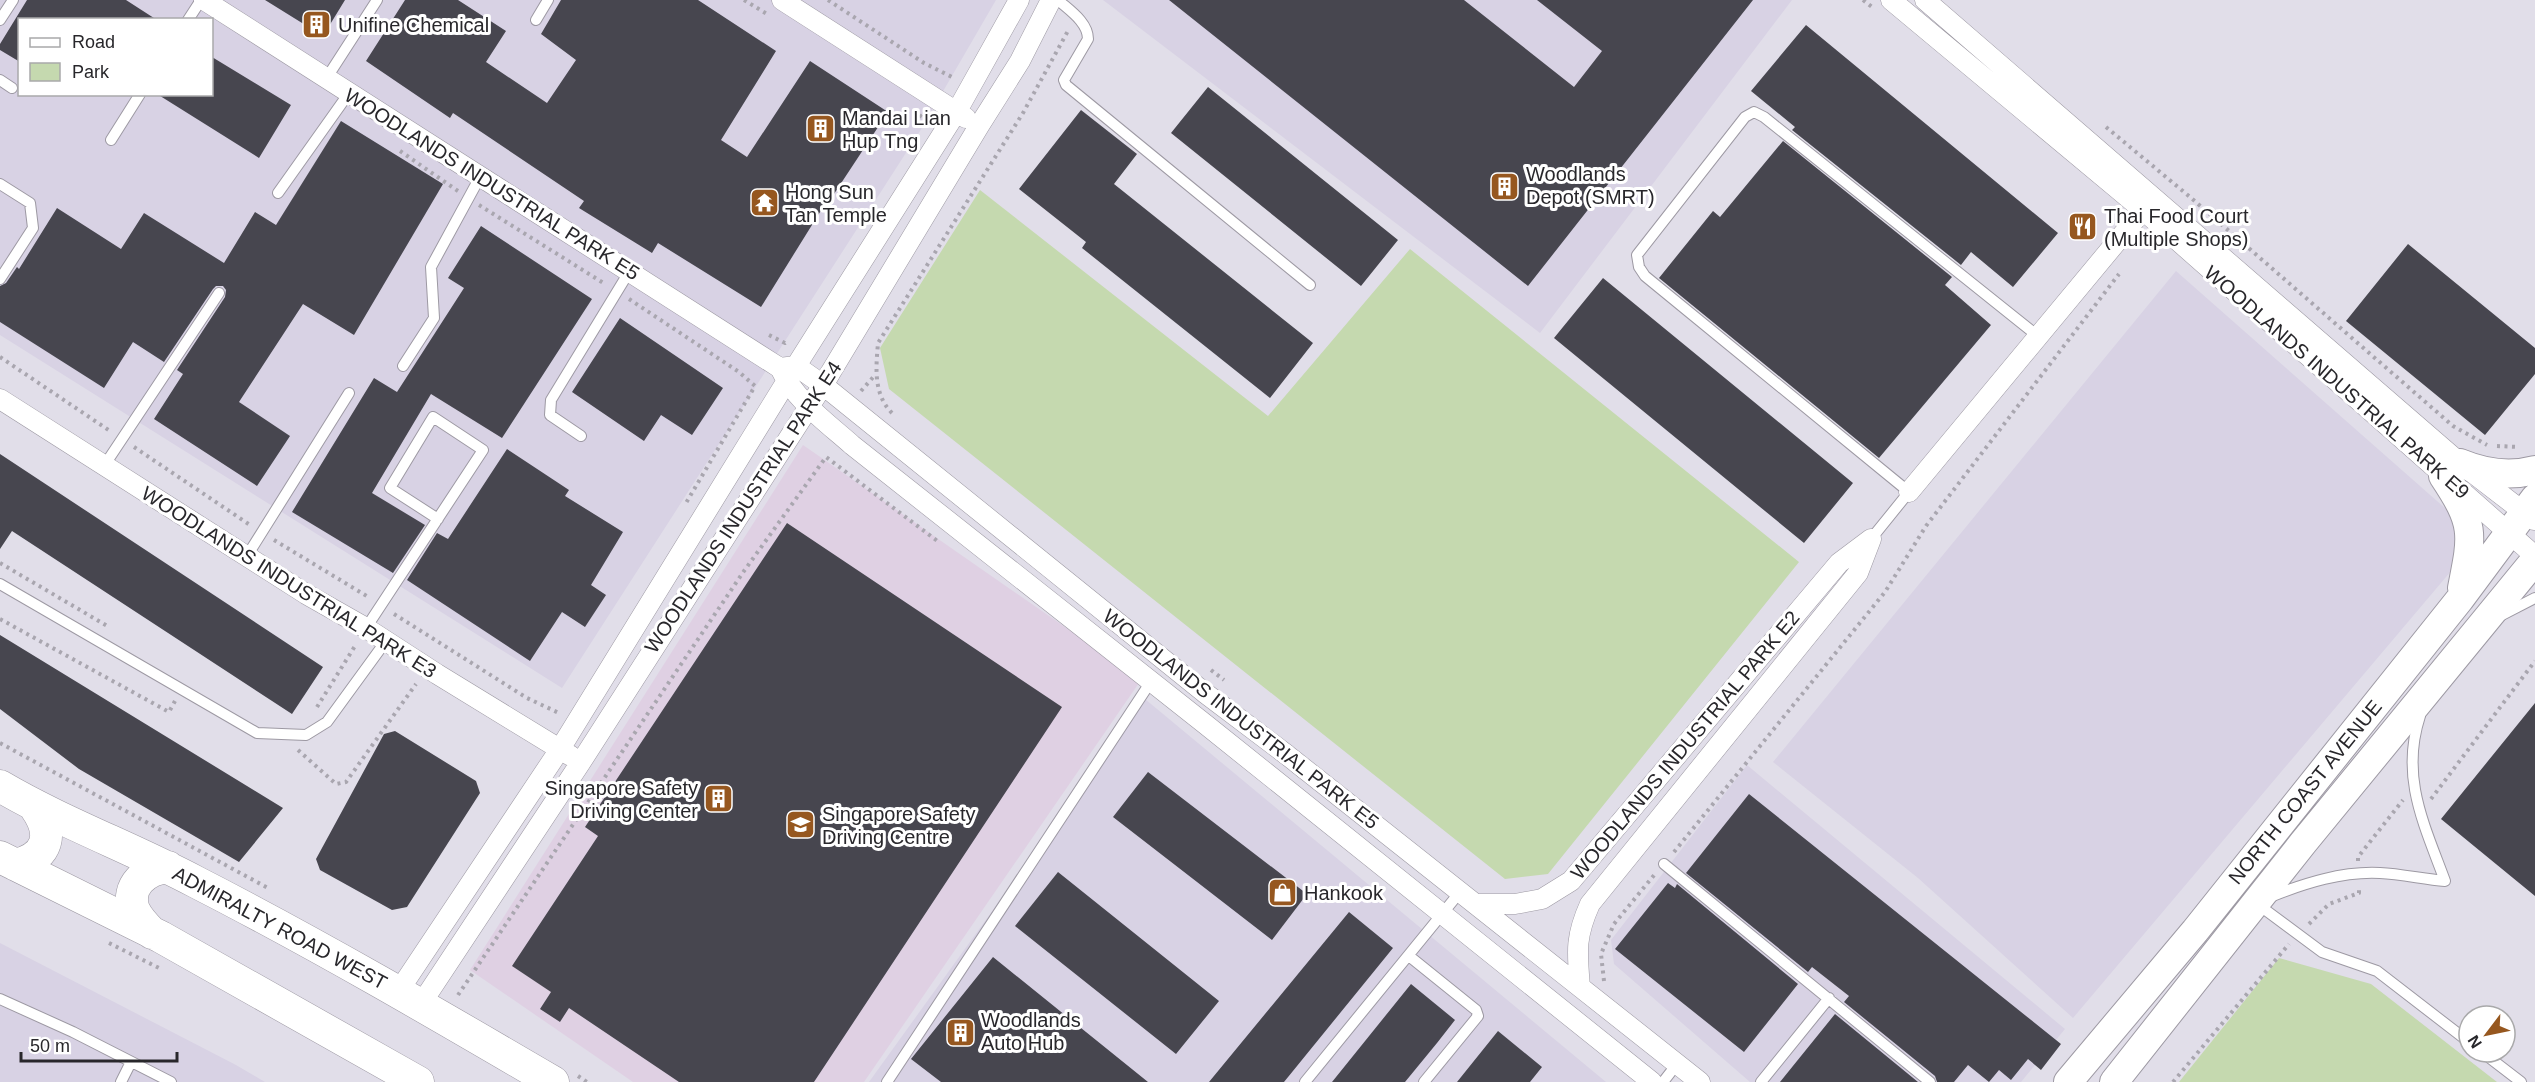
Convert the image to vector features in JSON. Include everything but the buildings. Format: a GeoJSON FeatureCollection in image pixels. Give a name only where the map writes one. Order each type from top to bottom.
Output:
{"type":"FeatureCollection","features":[{"type":"Feature","properties":{"kind":"main road"},"geometry":{"type":"LineString","coordinates":[[2460,599],[2471,543],[2467,519],[2459,500],[2451,469],[2502,474],[2529,458]]}},
{"type":"Feature","properties":{"kind":"main road","name":"NORTH COAST AVENUE"},"geometry":{"type":"LineString","coordinates":[[2068,1082],[2195,931],[2525,515]]}},
{"type":"Feature","properties":{"kind":"main road","name":"NORTH COAST AVENUE"},"geometry":{"type":"LineString","coordinates":[[2114,1082],[2535,558]]}},
{"type":"Feature","properties":{"kind":"main road","name":"ADMIRALTY ROAD WEST"},"geometry":{"type":"LineString","coordinates":[[0,786],[35,807],[168,867],[410,998],[553,1082]]}},
{"type":"Feature","properties":{"kind":"main road"},"geometry":{"type":"LineString","coordinates":[[8,861],[32,861],[41,852],[46,842],[46,828],[35,807]]}},
{"type":"Feature","properties":{"kind":"main road"},"geometry":{"type":"LineString","coordinates":[[8,861],[152,933],[418,1082]]}},
{"type":"Feature","properties":{"kind":"main road"},"geometry":{"type":"LineString","coordinates":[[152,933],[138,918],[133,908],[133,890],[138,880],[147,873],[156,868],[168,867]]}},
{"type":"Feature","properties":{"kind":"street","name":"WOODLANDS INDUSTRIAL PARK E5"},"geometry":{"type":"LineString","coordinates":[[202,0],[787,372],[823,385],[1205,693],[1700,1082]]}},
{"type":"Feature","properties":{"kind":"street"},"geometry":{"type":"LineString","coordinates":[[782,0],[979,126]]}},
{"type":"Feature","properties":{"kind":"street","name":"WOODLANDS INDUSTRIAL PARK E4"},"geometry":{"type":"LineString","coordinates":[[410,998],[749,443],[787,372],[837,300],[957,111],[1019,0]]}},
{"type":"Feature","properties":{"kind":"street","name":"WOODLANDS INDUSTRIAL PARK E4"},"geometry":{"type":"LineString","coordinates":[[410,998],[581,762],[640,666],[823,385],[1020,61],[1051,0]]}},
{"type":"Feature","properties":{"kind":"street","name":"WOODLANDS INDUSTRIAL PARK E9"},"geometry":{"type":"LineString","coordinates":[[1925,0],[2148,203],[2451,469],[2525,515],[2535,558]]}},
{"type":"Feature","properties":{"kind":"street","name":"WOODLANDS INDUSTRIAL PARK E9"},"geometry":{"type":"LineString","coordinates":[[1886,7],[2148,203]]}},
{"type":"Feature","properties":{"kind":"street"},"geometry":{"type":"LineString","coordinates":[[909,186],[933,202]]}},
{"type":"Feature","properties":{"kind":"street","name":"WOODLANDS INDUSTRIAL PARK E2"},"geometry":{"type":"LineString","coordinates":[[1909,492],[2040,337],[2148,203]]}},
{"type":"Feature","properties":{"kind":"street"},"geometry":{"type":"LineString","coordinates":[[837,300],[862,318]]}},
{"type":"Feature","properties":{"kind":"street","name":"WOODLANDS INDUSTRIAL PARK E5"},"geometry":{"type":"LineString","coordinates":[[787,372],[808,406],[852,445],[1652,1082]]}},
{"type":"Feature","properties":{"kind":"street","name":"WOODLANDS INDUSTRIAL PARK E3"},"geometry":{"type":"LineString","coordinates":[[0,399],[247,556],[581,762]]}},
{"type":"Feature","properties":{"kind":"street"},"geometry":{"type":"LineString","coordinates":[[749,443],[774,459]]}},
{"type":"Feature","properties":{"kind":"street","name":"WOODLANDS INDUSTRIAL PARK E2"},"geometry":{"type":"LineString","coordinates":[[1468,898],[1515,904],[1542,898],[1571,881],[1839,563],[1871,539]]}},
{"type":"Feature","properties":{"kind":"street","name":"WOODLANDS INDUSTRIAL PARK E2"},"geometry":{"type":"LineString","coordinates":[[1580,987],[1577,951],[1579,928],[1590,904],[1858,573],[1871,539]]}},
{"type":"Feature","properties":{"kind":"street"},"geometry":{"type":"LineString","coordinates":[[672,568],[694,582]]}},
{"type":"Feature","properties":{"kind":"street"},"geometry":{"type":"LineString","coordinates":[[620,653],[640,666]]}},
{"type":"Feature","properties":{"kind":"lane"},"geometry":{"type":"LineString","coordinates":[[0,20],[13,0]]}},
{"type":"Feature","properties":{"kind":"lane"},"geometry":{"type":"LineString","coordinates":[[189,18],[202,0]]}},
{"type":"Feature","properties":{"kind":"lane"},"geometry":{"type":"LineString","coordinates":[[326,79],[377,0]]}},
{"type":"Feature","properties":{"kind":"lane"},"geometry":{"type":"LineString","coordinates":[[536,20],[548,0]]}},
{"type":"Feature","properties":{"kind":"lane"},"geometry":{"type":"LineString","coordinates":[[1058,0],[1076,16],[1088,32],[1088,39],[1064,80],[1066,85],[1310,285]]}},
{"type":"Feature","properties":{"kind":"lane"},"geometry":{"type":"LineString","coordinates":[[0,80],[12,88]]}},
{"type":"Feature","properties":{"kind":"lane"},"geometry":{"type":"LineString","coordinates":[[278,193],[349,93]]}},
{"type":"Feature","properties":{"kind":"lane"},"geometry":{"type":"LineString","coordinates":[[111,140],[139,96]]}},
{"type":"Feature","properties":{"kind":"lane"},"geometry":{"type":"LineString","coordinates":[[1909,492],[1645,276],[1639,267],[1637,255],[1745,117],[1754,112],[1764,117],[2040,337]]}},
{"type":"Feature","properties":{"kind":"lane"},"geometry":{"type":"LineString","coordinates":[[403,366],[434,318],[431,267],[480,177]]}},
{"type":"Feature","properties":{"kind":"lane"},"geometry":{"type":"LineString","coordinates":[[0,184],[30,203],[33,228],[0,279]]}},
{"type":"Feature","properties":{"kind":"lane"},"geometry":{"type":"LineString","coordinates":[[581,436],[550,415],[551,400],[629,272]]}},
{"type":"Feature","properties":{"kind":"lane"},"geometry":{"type":"LineString","coordinates":[[104,466],[219,293]]}},
{"type":"Feature","properties":{"kind":"lane"},"geometry":{"type":"LineString","coordinates":[[247,556],[350,393]]}},
{"type":"Feature","properties":{"kind":"lane"},"geometry":{"type":"LineString","coordinates":[[366,628],[438,519],[483,450],[433,417],[390,488],[438,519]]}},
{"type":"Feature","properties":{"kind":"lane","name":"WOODLANDS INDUSTRIAL PARK E2"},"geometry":{"type":"LineString","coordinates":[[1871,539],[1909,492]]}},
{"type":"Feature","properties":{"kind":"lane"},"geometry":{"type":"LineString","coordinates":[[0,584],[257,734],[306,735],[327,722],[386,641]]}},
{"type":"Feature","properties":{"kind":"lane"},"geometry":{"type":"LineString","coordinates":[[2482,625],[2535,598]]}},
{"type":"Feature","properties":{"kind":"lane"},"geometry":{"type":"LineString","coordinates":[[887,1082],[1150,683]]}},
{"type":"Feature","properties":{"kind":"lane"},"geometry":{"type":"LineString","coordinates":[[2256,903],[2289,889],[2330,878],[2359,874],[2380,873],[2445,881],[2416,800],[2412,770],[2413,738],[2429,689]]}},
{"type":"Feature","properties":{"kind":"lane"},"geometry":{"type":"LineString","coordinates":[[1664,864],[1930,1082]]}},
{"type":"Feature","properties":{"kind":"lane"},"geometry":{"type":"LineString","coordinates":[[1305,1082],[1442,915],[1468,898]]}},
{"type":"Feature","properties":{"kind":"lane"},"geometry":{"type":"LineString","coordinates":[[2256,903],[2322,952],[2377,971],[2457,1033]]}},
{"type":"Feature","properties":{"kind":"lane"},"geometry":{"type":"LineString","coordinates":[[1409,956],[1476,1010],[1478,1016],[1424,1082]]}},
{"type":"Feature","properties":{"kind":"lane"},"geometry":{"type":"LineString","coordinates":[[1761,1082],[1829,998]]}},
{"type":"Feature","properties":{"kind":"lane"},"geometry":{"type":"LineString","coordinates":[[0,999],[73,1032],[171,1082]]}},
{"type":"Feature","properties":{"kind":"lane"},"geometry":{"type":"LineString","coordinates":[[121,1082],[131,1062]]}},
{"type":"Feature","properties":{"kind":"lane"},"geometry":{"type":"LineString","coordinates":[[1663,1082],[1677,1064]]}},
{"type":"Feature","properties":{"kind":"lane"},"geometry":{"type":"LineString","coordinates":[[2498,1064],[2521,1082]]}},
{"type":"Feature","properties":{"kind":"path"},"geometry":{"type":"LineString","coordinates":[[744,0],[773,18]]}},
{"type":"Feature","properties":{"kind":"path"},"geometry":{"type":"LineString","coordinates":[[828,0],[924,63],[952,77],[959,67]]}},
{"type":"Feature","properties":{"kind":"path"},"geometry":{"type":"LineString","coordinates":[[1863,0],[1886,7]]}},
{"type":"Feature","properties":{"kind":"path"},"geometry":{"type":"LineString","coordinates":[[898,417],[889,410],[881,396],[875,375],[878,343],[1023,113],[1076,16]]}},
{"type":"Feature","properties":{"kind":"path"},"geometry":{"type":"LineString","coordinates":[[908,105],[926,121],[923,127]]}},
{"type":"Feature","properties":{"kind":"path"},"geometry":{"type":"LineString","coordinates":[[2099,122],[2190,197],[2453,426],[2490,446],[2529,458]]}},
{"type":"Feature","properties":{"kind":"path"},"geometry":{"type":"LineString","coordinates":[[1612,988],[1604,981],[1601,954],[1614,924],[1885,592],[1926,526],[2125,266]]}},
{"type":"Feature","properties":{"kind":"path"},"geometry":{"type":"LineString","coordinates":[[764,332],[785,344],[794,333]]}},
{"type":"Feature","properties":{"kind":"path"},"geometry":{"type":"LineString","coordinates":[[458,995],[744,571],[826,457],[945,547]]}},
{"type":"Feature","properties":{"kind":"path"},"geometry":{"type":"LineString","coordinates":[[0,563],[113,629]]}},
{"type":"Feature","properties":{"kind":"path"},"geometry":{"type":"LineString","coordinates":[[0,619],[169,712],[180,690]]}},
{"type":"Feature","properties":{"kind":"path"},"geometry":{"type":"LineString","coordinates":[[344,640],[374,658]]}},
{"type":"Feature","properties":{"kind":"path"},"geometry":{"type":"LineString","coordinates":[[315,710],[355,646]]}},
{"type":"Feature","properties":{"kind":"path"},"geometry":{"type":"LineString","coordinates":[[1208,667],[1227,682]]}},
{"type":"Feature","properties":{"kind":"path"},"geometry":{"type":"LineString","coordinates":[[281,735],[336,784],[346,782],[417,684],[408,679]]}},
{"type":"Feature","properties":{"kind":"shaded area"},"geometry":{"type":"Polygon","coordinates":[[[0,0],[996,0],[920,131],[562,688],[0,335],[0,0]]]}},
{"type":"Feature","properties":{"kind":"shaded area","name":"Woodlands Depot (SMRT)"},"geometry":{"type":"Polygon","coordinates":[[[1103,0],[1792,0],[1540,333],[1103,0]]]}},
{"type":"Feature","properties":{"kind":"shaded area"},"geometry":{"type":"Polygon","coordinates":[[[2176,271],[2479,538],[2073,1018],[1918,878],[1773,762],[2176,271]]]}},
{"type":"Feature","properties":{"kind":"shaded area","name":"Singapore Safety Driving Centre"},"geometry":{"type":"Polygon","coordinates":[[[803,445],[1141,680],[864,1082],[633,1082],[470,970],[803,445]]]}},
{"type":"Feature","properties":{"kind":"shaded area"},"geometry":{"type":"Polygon","coordinates":[[[1145,699],[1606,1082],[869,1082],[1145,699]]]}},
{"type":"Feature","properties":{"kind":"shaded area"},"geometry":{"type":"Polygon","coordinates":[[[1747,765],[2065,1029],[2021,1082],[1750,1082],[1614,964],[1611,940],[1747,765]]]}},
{"type":"Feature","properties":{"kind":"shaded area"},"geometry":{"type":"Polygon","coordinates":[[[0,943],[236,1065],[265,1082],[0,1082],[0,943]]]}},
{"type":"Feature","properties":{"kind":"green space"},"geometry":{"type":"Polygon","coordinates":[[[980,190],[1268,416],[1410,249],[1799,562],[1548,874],[1505,879],[889,389],[880,348],[980,190]]]}},
{"type":"Feature","properties":{"kind":"green space"},"geometry":{"type":"Polygon","coordinates":[[[2279,958],[2371,984],[2457,1051],[2457,1064],[2474,1064],[2497,1082],[2179,1082],[2279,958]]]}},
{"type":"Feature","properties":{"kind":"place","name":"Unifine Chemical"},"geometry":{"type":"Point","coordinates":[317,25]}},
{"type":"Feature","properties":{"kind":"place","name":"Mandai Lian Hup Tng"},"geometry":{"type":"Point","coordinates":[821,129]}},
{"type":"Feature","properties":{"kind":"place","name":"Woodlands Depot (SMRT)"},"geometry":{"type":"Point","coordinates":[1505,186]}},
{"type":"Feature","properties":{"kind":"place","name":"Hong Sun Tan Temple"},"geometry":{"type":"Point","coordinates":[764,203]}},
{"type":"Feature","properties":{"kind":"place","name":"Thai Food Court (Multiple Shops)"},"geometry":{"type":"Point","coordinates":[2083,227]}},
{"type":"Feature","properties":{"kind":"place","name":"Singapore Safety Driving Center"},"geometry":{"type":"Point","coordinates":[719,799]}},
{"type":"Feature","properties":{"kind":"place","name":"Singapore Safety Driving Centre"},"geometry":{"type":"Point","coordinates":[801,825]}},
{"type":"Feature","properties":{"kind":"place","name":"Hankook"},"geometry":{"type":"Point","coordinates":[1283,893]}},
{"type":"Feature","properties":{"kind":"place","name":"Woodlands Auto Hub"},"geometry":{"type":"Point","coordinates":[960,1032]}}]}
